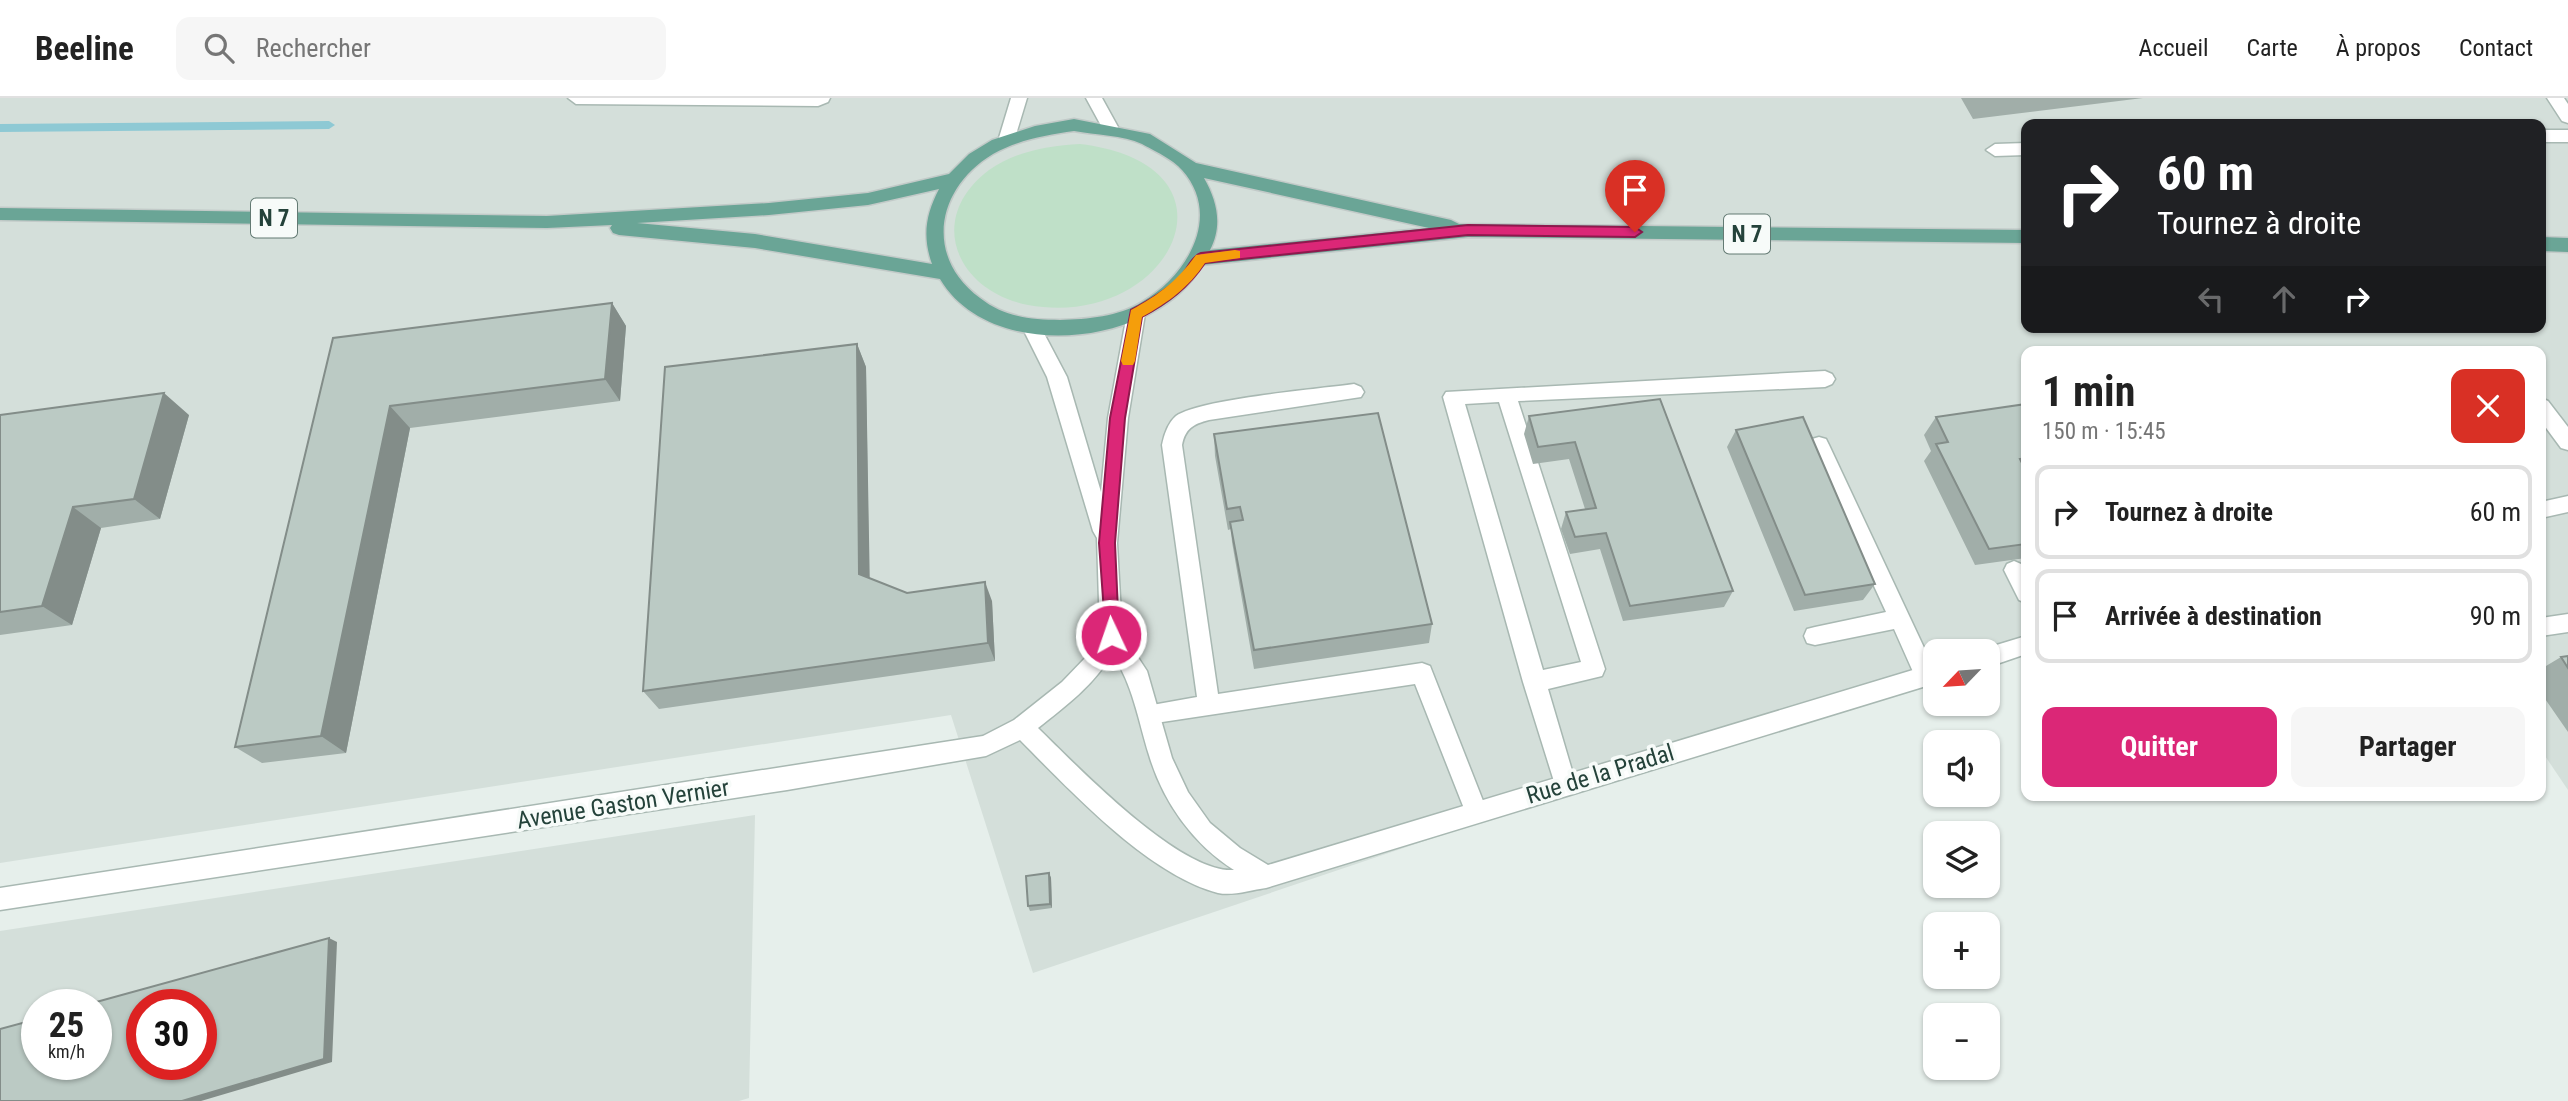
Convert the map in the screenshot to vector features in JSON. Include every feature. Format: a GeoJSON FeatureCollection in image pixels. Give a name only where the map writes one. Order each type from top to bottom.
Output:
{"type":"FeatureCollection","features":[{"type":"Feature","properties":{"kind":"main road"},"geometry":{"type":"LineString","coordinates":[[1074,125],[1110,127],[1142,136],[1171,150],[1193,170],[1208,197],[1211,228],[1201,258],[1186,280],[1164,299],[1136,314],[1066,329],[1031,327],[994,316],[963,297],[942,272],[932,242],[936,209],[953,179],[976,158],[1006,141],[1039,130],[1074,125]]}},
{"type":"Feature","properties":{"kind":"main road","name":"N 7"},"geometry":{"type":"LineString","coordinates":[[1193,170],[1468,230]]}},
{"type":"Feature","properties":{"kind":"main road","name":"N 7"},"geometry":{"type":"LineString","coordinates":[[0,214],[547,222],[769,209],[868,199],[953,179]]}},
{"type":"Feature","properties":{"kind":"main road","name":"N 7"},"geometry":{"type":"LineString","coordinates":[[547,222],[755,241],[942,272]]}},
{"type":"Feature","properties":{"kind":"main road","name":"N 7"},"geometry":{"type":"LineString","coordinates":[[1201,258],[1468,230],[2021,237]]}},
{"type":"Feature","properties":{"kind":"main road"},"geometry":{"type":"LineString","coordinates":[[2546,244],[2568,244]]}},
{"type":"Feature","properties":{"kind":"street"},"geometry":{"type":"LineString","coordinates":[[576,98],[822,98]]}},
{"type":"Feature","properties":{"kind":"street"},"geometry":{"type":"LineString","coordinates":[[1006,141],[1019,98]]}},
{"type":"Feature","properties":{"kind":"street"},"geometry":{"type":"LineString","coordinates":[[1094,98],[1110,127]]}},
{"type":"Feature","properties":{"kind":"street"},"geometry":{"type":"LineString","coordinates":[[2555,98],[2568,117]]}},
{"type":"Feature","properties":{"kind":"street"},"geometry":{"type":"LineString","coordinates":[[2546,136],[2568,136]]}},
{"type":"Feature","properties":{"kind":"street"},"geometry":{"type":"LineString","coordinates":[[1995,150],[2021,149]]}},
{"type":"Feature","properties":{"kind":"street"},"geometry":{"type":"LineString","coordinates":[[1136,314],[1118,418],[1107,543],[1111,635],[1136,671],[1166,769],[1180,800],[1202,831],[1232,856],[1266,877]]}},
{"type":"Feature","properties":{"kind":"street"},"geometry":{"type":"LineString","coordinates":[[1031,327],[1057,377],[1107,543]]}},
{"type":"Feature","properties":{"kind":"street"},"geometry":{"type":"LineString","coordinates":[[1564,785],[1453,397],[1825,379]]}},
{"type":"Feature","properties":{"kind":"street"},"geometry":{"type":"LineString","coordinates":[[1209,705],[1172,445],[1174,429],[1186,417],[1209,412],[1354,392]]}},
{"type":"Feature","properties":{"kind":"street"},"geometry":{"type":"LineString","coordinates":[[1506,394],[1594,669],[1534,682]]}},
{"type":"Feature","properties":{"kind":"street"},"geometry":{"type":"LineString","coordinates":[[2546,413],[2568,442]]}},
{"type":"Feature","properties":{"kind":"street"},"geometry":{"type":"LineString","coordinates":[[1819,445],[1897,619],[1923,661]]}},
{"type":"Feature","properties":{"kind":"street"},"geometry":{"type":"LineString","coordinates":[[2546,509],[2568,504]]}},
{"type":"Feature","properties":{"kind":"street"},"geometry":{"type":"LineString","coordinates":[[2014,570],[2021,584]]}},
{"type":"Feature","properties":{"kind":"street"},"geometry":{"type":"LineString","coordinates":[[1815,636],[1897,619]]}},
{"type":"Feature","properties":{"kind":"street"},"geometry":{"type":"LineString","coordinates":[[2546,626],[2568,623]]}},
{"type":"Feature","properties":{"kind":"street","name":"Avenue Gaston Vernier"},"geometry":{"type":"LineString","coordinates":[[0,898],[986,746],[1022,727],[1070,689],[1095,663],[1111,635]]}},
{"type":"Feature","properties":{"kind":"street"},"geometry":{"type":"LineString","coordinates":[[2000,653],[2021,647]]}},
{"type":"Feature","properties":{"kind":"street"},"geometry":{"type":"LineString","coordinates":[[1149,714],[1422,673],[1476,811]]}},
{"type":"Feature","properties":{"kind":"street","name":"Rue de la Pradal"},"geometry":{"type":"LineString","coordinates":[[1022,727],[1096,799],[1185,866],[1220,882],[1266,877],[1923,676]]}},
{"type":"Feature","properties":{"kind":"shaded area"},"geometry":{"type":"Polygon","coordinates":[[[0,98],[2568,98],[2568,790],[2546,757],[2546,346],[2021,346],[2021,640],[2000,647],[2000,639],[1923,639],[1923,673],[1033,973],[951,715],[0,863],[0,98]]]}},
{"type":"Feature","properties":{"kind":"shaded area"},"geometry":{"type":"Polygon","coordinates":[[[755,815],[749,1098],[739,1101],[0,1101],[0,931],[755,815]]]}},
{"type":"Feature","properties":{"kind":"green space"},"geometry":{"type":"Polygon","coordinates":[[[1080,144],[1133,158],[1165,182],[1177,211],[1172,242],[1152,271],[1120,294],[1078,306],[1028,305],[1003,297],[983,285],[967,269],[958,250],[954,230],[958,209],[969,189],[989,170],[1010,158],[1056,146],[1080,144]]]}},
{"type":"Feature","properties":{"kind":"building"},"geometry":{"type":"Polygon","coordinates":[[[612,303],[605,379],[390,406],[321,736],[235,747],[333,338],[612,303]]]}},
{"type":"Feature","properties":{"kind":"building"},"geometry":{"type":"Polygon","coordinates":[[[857,344],[859,574],[907,593],[985,582],[988,643],[643,691],[665,367],[857,344]]]}},
{"type":"Feature","properties":{"kind":"building"},"geometry":{"type":"Polygon","coordinates":[[[164,393],[134,499],[73,507],[42,606],[0,612],[0,415],[164,393]]]}},
{"type":"Feature","properties":{"kind":"building"},"geometry":{"type":"Polygon","coordinates":[[[1660,399],[1733,591],[1630,606],[1606,533],[1575,537],[1566,512],[1596,508],[1575,442],[1538,447],[1529,416],[1660,399]]]}},
{"type":"Feature","properties":{"kind":"building"},"geometry":{"type":"Polygon","coordinates":[[[2021,405],[2021,545],[1989,549],[1936,444],[1948,442],[1936,417],[2021,405]]]}},
{"type":"Feature","properties":{"kind":"building"},"geometry":{"type":"Polygon","coordinates":[[[1378,413],[1432,624],[1254,650],[1230,522],[1243,520],[1240,507],[1227,509],[1214,434],[1378,413]]]}},
{"type":"Feature","properties":{"kind":"building"},"geometry":{"type":"Polygon","coordinates":[[[1803,417],[1875,584],[1805,595],[1736,430],[1803,417]]]}},
{"type":"Feature","properties":{"kind":"building"},"geometry":{"type":"Polygon","coordinates":[[[2568,656],[2568,668],[2561,657],[2568,656]]]}},
{"type":"Feature","properties":{"kind":"building"},"geometry":{"type":"Polygon","coordinates":[[[1049,873],[1050,904],[1028,906],[1026,876],[1049,873]]]}},
{"type":"Feature","properties":{"kind":"building"},"geometry":{"type":"Polygon","coordinates":[[[329,938],[324,1059],[182,1101],[0,1101],[0,1029],[21,1023],[21,1080],[112,1080],[112,998],[126,994],[126,1080],[217,1080],[217,989],[144,989],[329,938]]]}},
{"type":"Feature","properties":{"kind":"waterway"},"geometry":{"type":"LineString","coordinates":[[0,128],[329,125]]}},
{"type":"Feature","properties":{"kind":"slow traffic"},"geometry":{"type":"LineString","coordinates":[[1128,361],[1136,314],[1164,299],[1186,280],[1201,258],[1235,255]]}},
{"type":"Feature","properties":{"kind":"route"},"geometry":{"type":"LineString","coordinates":[[1111,635],[1107,543],[1118,418],[1136,314],[1164,299],[1186,280],[1201,258],[1468,230],[1635,232]]}}]}
